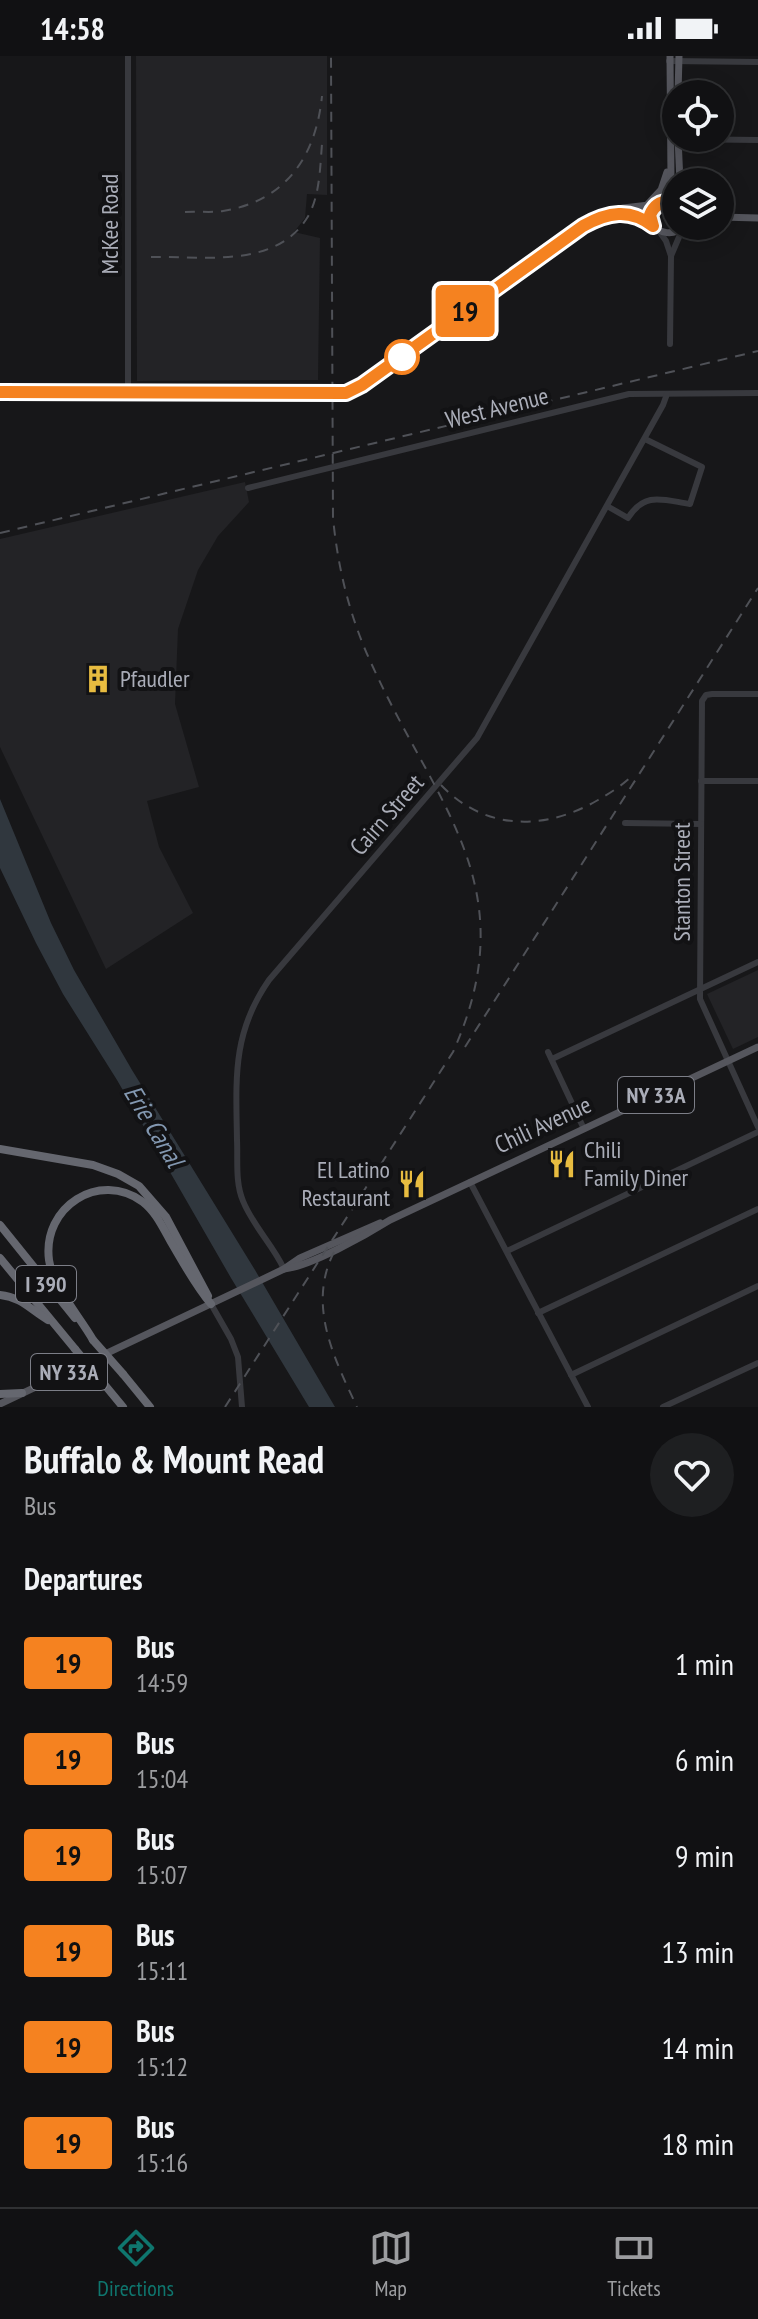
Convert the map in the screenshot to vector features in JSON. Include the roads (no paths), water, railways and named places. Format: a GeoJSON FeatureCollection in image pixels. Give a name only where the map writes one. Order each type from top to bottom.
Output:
{"type":"FeatureCollection","features":[{"type":"Feature","properties":{"kind":"highway"},"geometry":{"type":"LineString","coordinates":[[0,1149],[93,1165],[139,1186],[166,1217],[211,1304]]}},
{"type":"Feature","properties":{"kind":"highway"},"geometry":{"type":"LineString","coordinates":[[93,1340],[57,1282],[49,1261],[49,1248],[52,1229],[62,1212],[81,1196],[95,1191],[113,1191],[132,1196],[152,1211],[198,1289],[211,1304]]}},
{"type":"Feature","properties":{"kind":"highway","name":"I 390"},"geometry":{"type":"LineString","coordinates":[[0,1225],[150,1407]]}},
{"type":"Feature","properties":{"kind":"highway","name":"I 390"},"geometry":{"type":"LineString","coordinates":[[0,1258],[123,1407]]}},
{"type":"Feature","properties":{"kind":"highway"},"geometry":{"type":"LineString","coordinates":[[0,1295],[14,1297],[29,1305],[54,1324]]}},
{"type":"Feature","properties":{"kind":"highway"},"geometry":{"type":"LineString","coordinates":[[0,1394],[22,1393]]}},
{"type":"Feature","properties":{"kind":"main road"},"geometry":{"type":"LineString","coordinates":[[674,58],[676,80]]}},
{"type":"Feature","properties":{"kind":"main road"},"geometry":{"type":"LineString","coordinates":[[674,58],[674,80]]}},
{"type":"Feature","properties":{"kind":"main road"},"geometry":{"type":"LineString","coordinates":[[648,204],[663,186],[671,152]]}},
{"type":"Feature","properties":{"kind":"main road"},"geometry":{"type":"LineString","coordinates":[[656,228],[650,215],[669,188],[669,161]]}},
{"type":"Feature","properties":{"kind":"main road"},"geometry":{"type":"LineString","coordinates":[[0,392],[346,393],[362,385],[587,223],[629,207],[662,204]]}},
{"type":"Feature","properties":{"kind":"main road"},"geometry":{"type":"LineString","coordinates":[[606,215],[641,216],[662,230]]}},
{"type":"Feature","properties":{"kind":"main road"},"geometry":{"type":"LineString","coordinates":[[734,218],[758,218]]}},
{"type":"Feature","properties":{"kind":"main road","name":"Chili Avenue"},"geometry":{"type":"LineString","coordinates":[[0,1404],[284,1269],[343,1237],[390,1220],[758,1047]]}},
{"type":"Feature","properties":{"kind":"street","name":"McKee Road"},"geometry":{"type":"LineString","coordinates":[[128,56],[128,392]]}},
{"type":"Feature","properties":{"kind":"street"},"geometry":{"type":"LineString","coordinates":[[674,58],[758,62]]}},
{"type":"Feature","properties":{"kind":"street"},"geometry":{"type":"LineString","coordinates":[[734,139],[758,140]]}},
{"type":"Feature","properties":{"kind":"street"},"geometry":{"type":"LineString","coordinates":[[656,228],[666,241],[671,256]]}},
{"type":"Feature","properties":{"kind":"street"},"geometry":{"type":"LineString","coordinates":[[670,344],[671,256],[676,240]]}},
{"type":"Feature","properties":{"kind":"street","name":"West Avenue"},"geometry":{"type":"LineString","coordinates":[[248,488],[633,394],[758,393]]}},
{"type":"Feature","properties":{"kind":"street","name":"Cairn Street"},"geometry":{"type":"LineString","coordinates":[[284,1269],[247,1210],[239,1189],[236,1076],[239,1046],[249,1016],[269,980],[477,738],[645,439],[667,394]]}},
{"type":"Feature","properties":{"kind":"street"},"geometry":{"type":"LineString","coordinates":[[607,506],[628,518],[638,505],[647,500],[690,504],[702,467],[645,439]]}},
{"type":"Feature","properties":{"kind":"street","name":"Stanton Street"},"geometry":{"type":"LineString","coordinates":[[758,694],[712,694],[703,697],[700,989],[701,1001],[758,1130]]}},
{"type":"Feature","properties":{"kind":"street"},"geometry":{"type":"LineString","coordinates":[[701,781],[758,781]]}},
{"type":"Feature","properties":{"kind":"street"},"geometry":{"type":"LineString","coordinates":[[625,823],[701,824]]}},
{"type":"Feature","properties":{"kind":"street"},"geometry":{"type":"LineString","coordinates":[[584,1129],[550,1055],[758,962]]}},
{"type":"Feature","properties":{"kind":"street"},"geometry":{"type":"LineString","coordinates":[[507,1251],[758,1130]]}},
{"type":"Feature","properties":{"kind":"street"},"geometry":{"type":"LineString","coordinates":[[470,1182],[588,1407]]}},
{"type":"Feature","properties":{"kind":"street"},"geometry":{"type":"LineString","coordinates":[[538,1313],[758,1209]]}},
{"type":"Feature","properties":{"kind":"street"},"geometry":{"type":"LineString","coordinates":[[571,1375],[758,1286]]}},
{"type":"Feature","properties":{"kind":"street"},"geometry":{"type":"LineString","coordinates":[[211,1304],[238,1357],[242,1407]]}},
{"type":"Feature","properties":{"kind":"street"},"geometry":{"type":"LineString","coordinates":[[663,1407],[758,1363]]}},
{"type":"Feature","properties":{"kind":"water","name":"Erie Canal"},"geometry":{"type":"Polygon","coordinates":[[[0,799],[51,923],[74,970],[335,1407],[309,1407],[63,994],[0,868],[0,799]]]}},
{"type":"Feature","properties":{"kind":"railway"},"geometry":{"type":"LineString","coordinates":[[225,1407],[453,1052],[473,994],[481,942],[477,894],[464,850],[364,647],[351,611],[338,556],[333,518],[331,56]]}},
{"type":"Feature","properties":{"kind":"railway"},"geometry":{"type":"LineString","coordinates":[[185,212],[218,212],[245,206],[280,186],[305,156],[319,118],[322,96]]}},
{"type":"Feature","properties":{"kind":"railway"},"geometry":{"type":"LineString","coordinates":[[151,257],[236,256],[276,245],[293,234],[307,218],[315,201],[322,144]]}},
{"type":"Feature","properties":{"kind":"railway"},"geometry":{"type":"LineString","coordinates":[[0,533],[758,351]]}},
{"type":"Feature","properties":{"kind":"railway"},"geometry":{"type":"LineString","coordinates":[[465,1047],[758,588]]}},
{"type":"Feature","properties":{"kind":"railway"},"geometry":{"type":"LineString","coordinates":[[441,785],[477,811],[496,818],[537,821],[578,810],[612,792],[633,775]]}},
{"type":"Feature","properties":{"kind":"railway"},"geometry":{"type":"LineString","coordinates":[[334,1252],[326,1272],[323,1311],[332,1350],[357,1407]]}},
{"type":"Feature","properties":{"kind":"place","name":"Pfaudler"},"geometry":{"type":"Point","coordinates":[98,679]}},
{"type":"Feature","properties":{"kind":"place","name":"Chili Family Diner"},"geometry":{"type":"Point","coordinates":[562,1164]}},
{"type":"Feature","properties":{"kind":"place","name":"El Latino Restaurant"},"geometry":{"type":"Point","coordinates":[412,1184]}}]}
